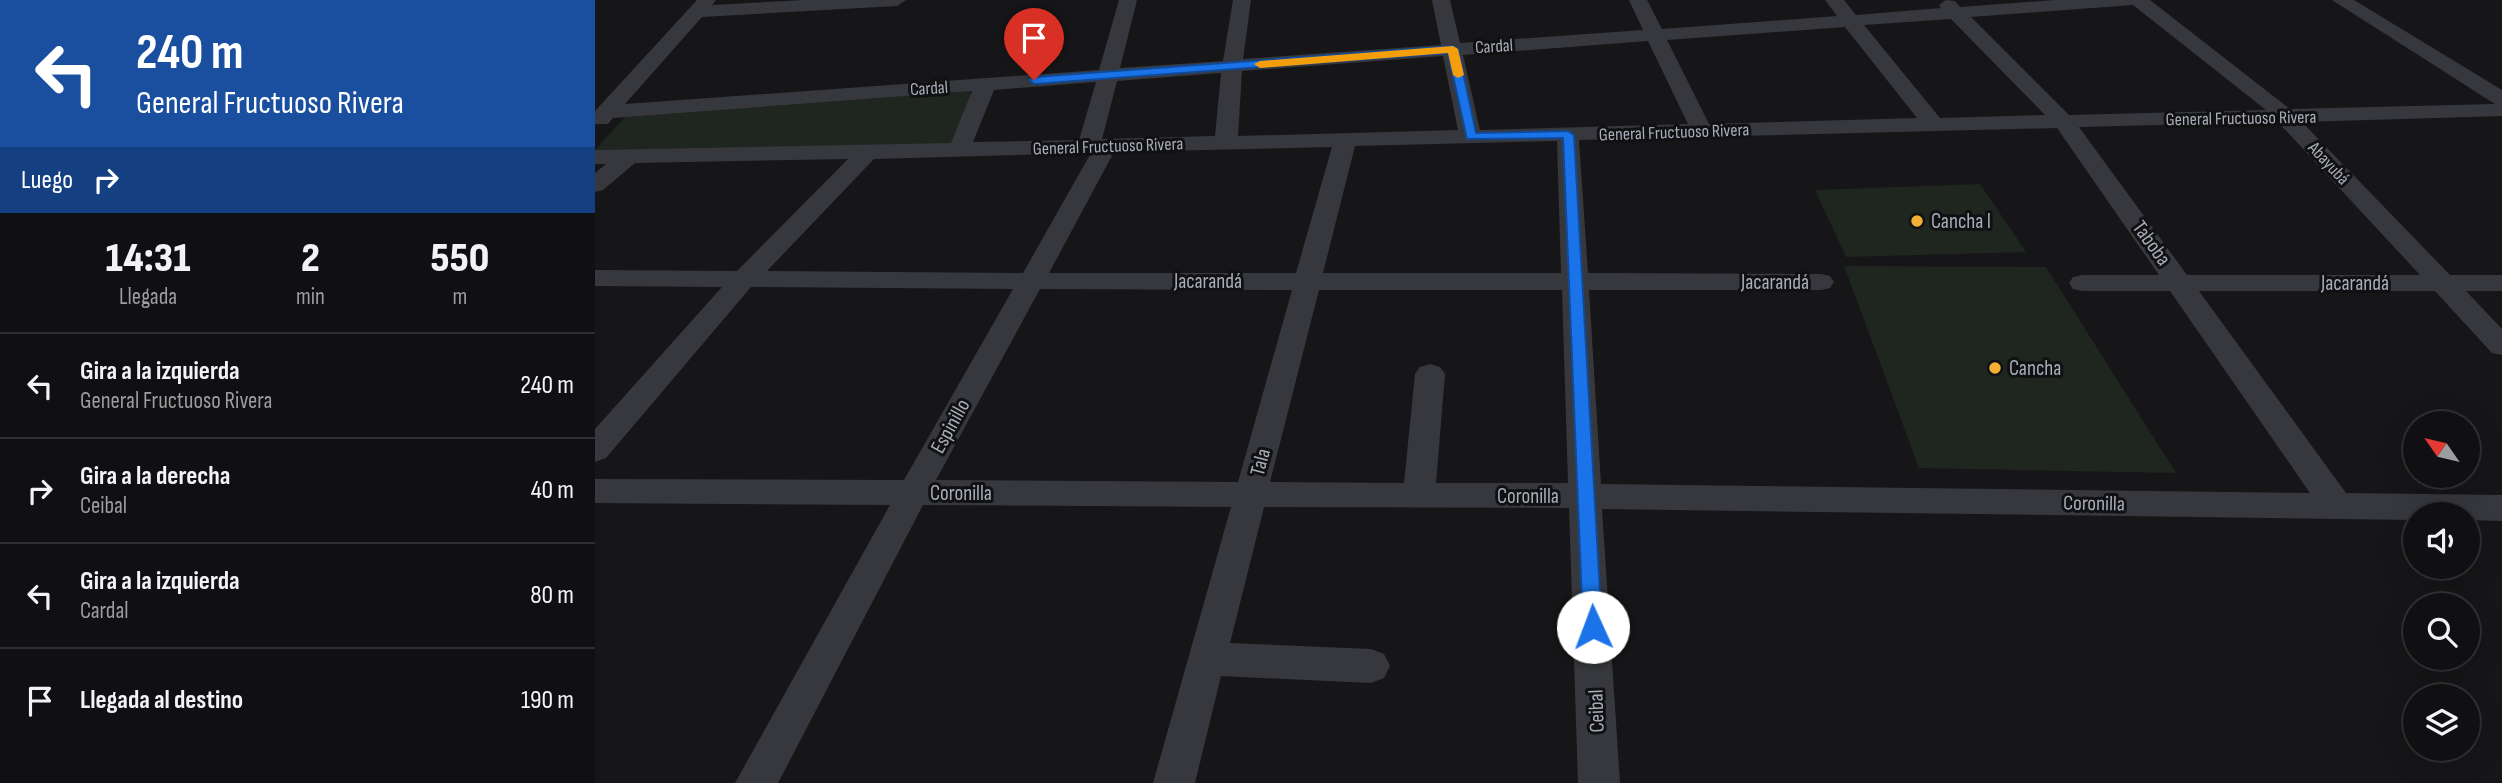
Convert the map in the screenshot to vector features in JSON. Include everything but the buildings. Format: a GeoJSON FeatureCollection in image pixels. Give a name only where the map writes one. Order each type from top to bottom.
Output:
{"type":"FeatureCollection","features":[{"type":"Feature","properties":{"kind":"street"},"geometry":{"type":"LineString","coordinates":[[601,118],[702,6],[897,0]]}},
{"type":"Feature","properties":{"kind":"street","name":"Espinillo"},"geometry":{"type":"LineString","coordinates":[[757,783],[1030,281],[1098,146],[1106,75],[1128,0]]}},
{"type":"Feature","properties":{"kind":"street"},"geometry":{"type":"LineString","coordinates":[[1226,143],[1232,67],[1242,0]]}},
{"type":"Feature","properties":{"kind":"street"},"geometry":{"type":"LineString","coordinates":[[1441,0],[1471,137]]}},
{"type":"Feature","properties":{"kind":"street"},"geometry":{"type":"LineString","coordinates":[[1638,0],[1702,131]]}},
{"type":"Feature","properties":{"kind":"street"},"geometry":{"type":"LineString","coordinates":[[1834,0],[1934,125]]}},
{"type":"Feature","properties":{"kind":"street","name":"Cardal"},"geometry":{"type":"LineString","coordinates":[[601,118],[986,84],[1852,20],[1950,6],[2131,0]]}},
{"type":"Feature","properties":{"kind":"street","name":"Abayubá"},"geometry":{"type":"LineString","coordinates":[[2138,0],[2246,82],[2285,117],[2502,346]]}},
{"type":"Feature","properties":{"kind":"street"},"geometry":{"type":"LineString","coordinates":[[2341,0],[2502,99]]}},
{"type":"Feature","properties":{"kind":"street","name":"Taboba"},"geometry":{"type":"LineString","coordinates":[[1950,6],[2064,122],[2337,506]]}},
{"type":"Feature","properties":{"kind":"street"},"geometry":{"type":"LineString","coordinates":[[959,150],[986,84]]}},
{"type":"Feature","properties":{"kind":"street","name":"General Fructuoso Rivera"},"geometry":{"type":"LineString","coordinates":[[595,157],[2502,110]]}},
{"type":"Feature","properties":{"kind":"street","name":"Ceibal"},"geometry":{"type":"LineString","coordinates":[[1568,135],[1599,783]]}},
{"type":"Feature","properties":{"kind":"street","name":"Tala"},"geometry":{"type":"LineString","coordinates":[[1174,783],[1345,140]]}},
{"type":"Feature","properties":{"kind":"street"},"geometry":{"type":"LineString","coordinates":[[595,450],[744,279],[868,152]]}},
{"type":"Feature","properties":{"kind":"street"},"geometry":{"type":"LineString","coordinates":[[595,185],[628,157]]}},
{"type":"Feature","properties":{"kind":"street","name":"Jacarandá"},"geometry":{"type":"LineString","coordinates":[[595,278],[1821,282]]}},
{"type":"Feature","properties":{"kind":"street","name":"Jacarandá"},"geometry":{"type":"LineString","coordinates":[[2082,283],[2502,283]]}},
{"type":"Feature","properties":{"kind":"street"},"geometry":{"type":"LineString","coordinates":[[1419,495],[1430,374]]}},
{"type":"Feature","properties":{"kind":"street","name":"Coronilla"},"geometry":{"type":"LineString","coordinates":[[595,491],[1587,496],[2502,508]]}},
{"type":"Feature","properties":{"kind":"street"},"geometry":{"type":"LineString","coordinates":[[1207,659],[1371,666]]}},
{"type":"Feature","properties":{"kind":"shaded area"},"geometry":{"type":"Polygon","coordinates":[[[971,91],[955,146],[595,150],[625,117],[971,91]]]}},
{"type":"Feature","properties":{"kind":"shaded area","name":"Cancha I"},"geometry":{"type":"Polygon","coordinates":[[[1980,184],[2026,252],[1846,257],[1815,190],[1980,184]]]}},
{"type":"Feature","properties":{"kind":"shaded area","name":"Cancha"},"geometry":{"type":"Polygon","coordinates":[[[1844,266],[2046,267],[2176,473],[1919,468],[1844,266]]]}},
{"type":"Feature","properties":{"kind":"slow traffic"},"geometry":{"type":"LineString","coordinates":[[1260,64],[1453,49],[1458,75]]}},
{"type":"Feature","properties":{"kind":"place","name":"Cancha I"},"geometry":{"type":"Point","coordinates":[1917,221]}},
{"type":"Feature","properties":{"kind":"place","name":"Cancha"},"geometry":{"type":"Point","coordinates":[1995,368]}},
{"type":"Feature","properties":{"kind":"route"},"geometry":{"type":"LineString","coordinates":[[1034,80],[1453,49],[1471,137],[1568,135],[1593,627]]}}]}
